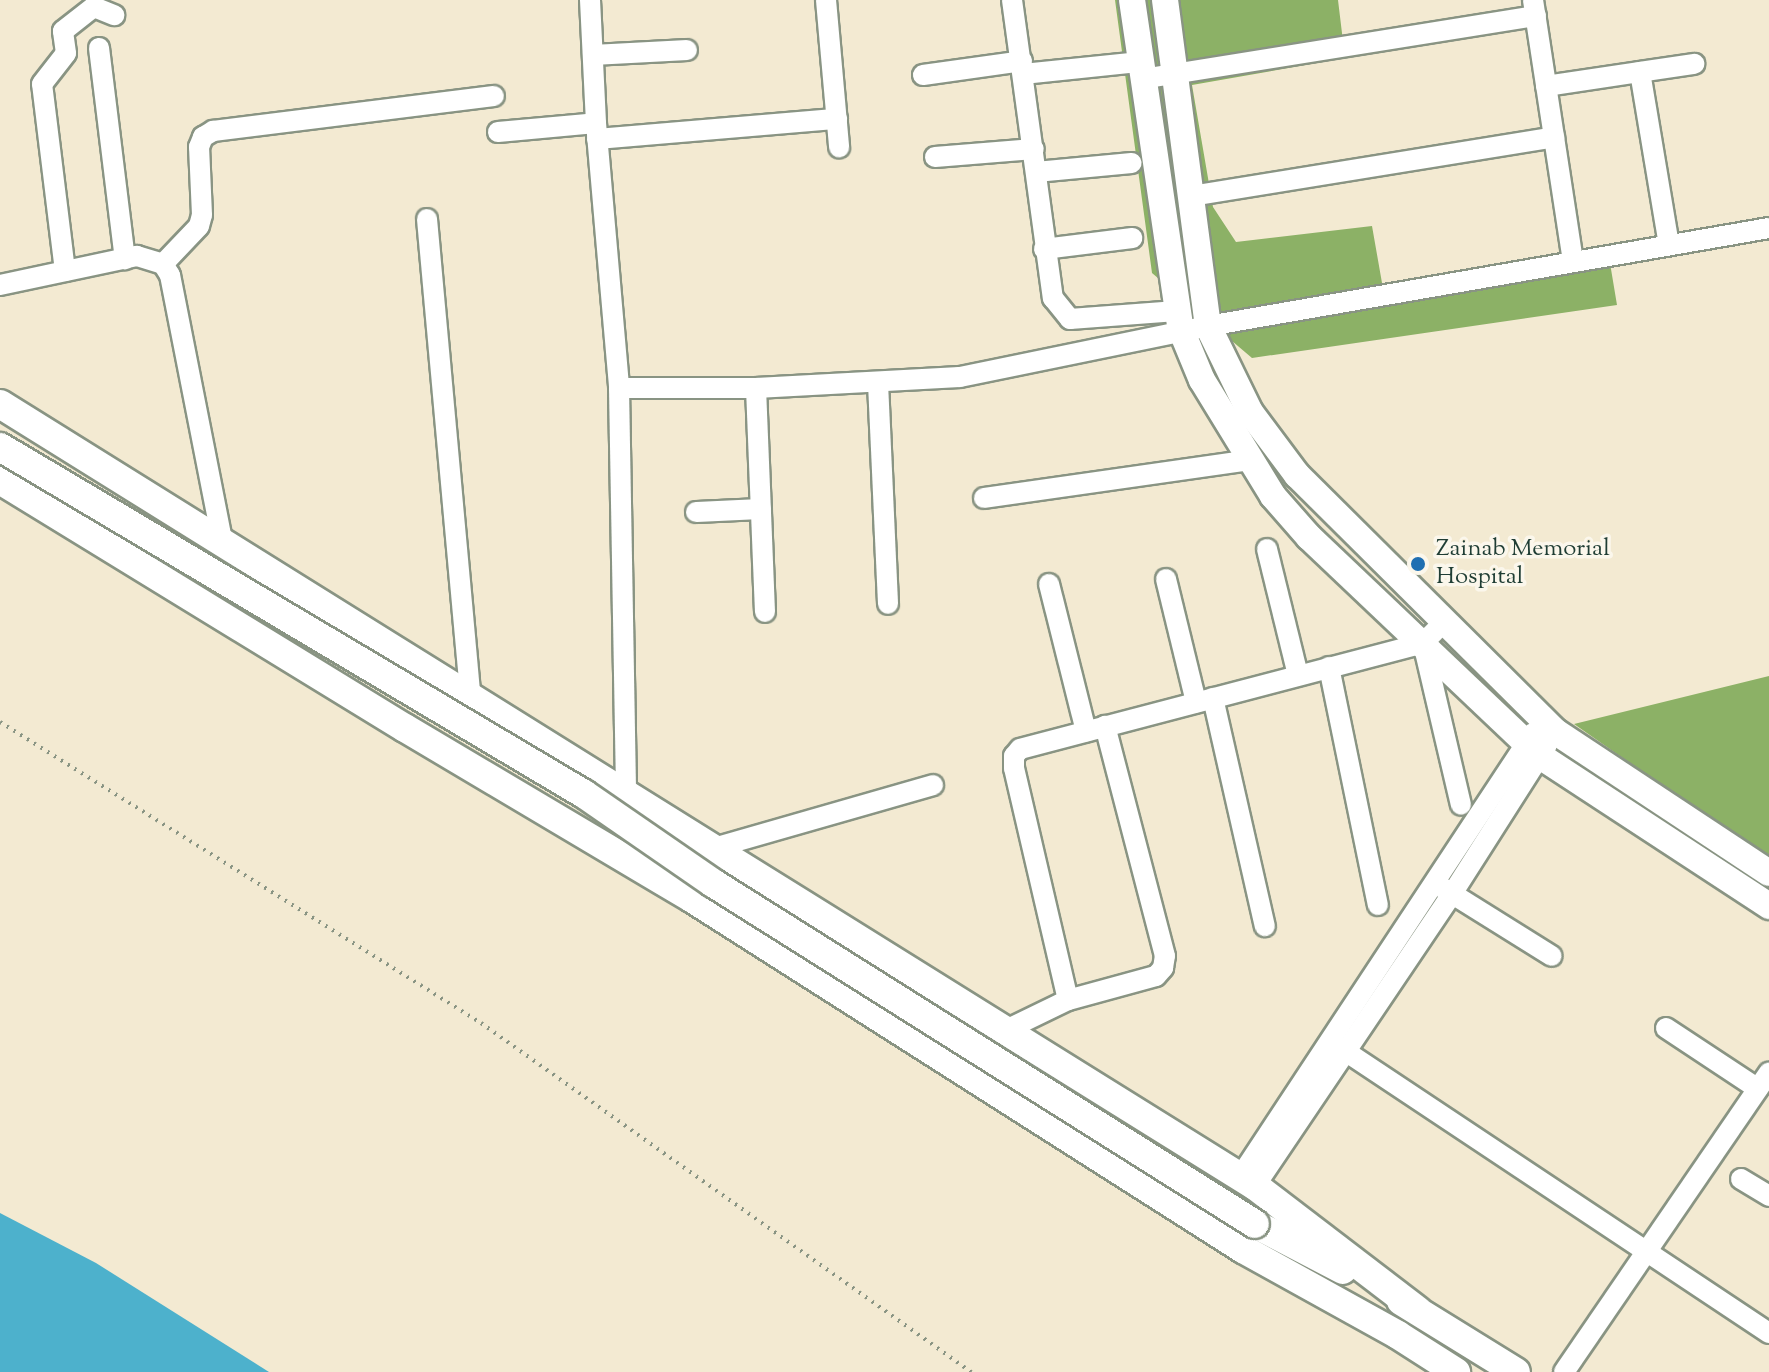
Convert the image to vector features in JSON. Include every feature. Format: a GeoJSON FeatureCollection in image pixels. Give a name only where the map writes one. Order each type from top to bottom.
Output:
{"type":"FeatureCollection","features":[{"type":"Feature","properties":{"kind":"main road"},"geometry":{"type":"LineString","coordinates":[[0,404],[1248,1182],[1417,1310]]}},
{"type":"Feature","properties":{"kind":"main road"},"geometry":{"type":"LineString","coordinates":[[0,447],[584,794],[713,883],[1255,1224],[1417,1310],[1516,1372]]}},
{"type":"Feature","properties":{"kind":"main road"},"geometry":{"type":"LineString","coordinates":[[0,464],[641,849],[657,877]]}},
{"type":"Feature","properties":{"kind":"main road"},"geometry":{"type":"LineString","coordinates":[[0,480],[693,899],[1221,1235],[1456,1372]]}},
{"type":"Feature","properties":{"kind":"main road"},"geometry":{"type":"LineString","coordinates":[[693,899],[715,852]]}},
{"type":"Feature","properties":{"kind":"street"},"geometry":{"type":"LineString","coordinates":[[590,0],[597,131],[619,388],[626,797]]}},
{"type":"Feature","properties":{"kind":"street"},"geometry":{"type":"LineString","coordinates":[[826,0],[839,147]]}},
{"type":"Feature","properties":{"kind":"street"},"geometry":{"type":"LineString","coordinates":[[1012,0],[1034,149],[1044,249],[1053,298],[1070,319],[1180,322],[1208,326],[1769,228]]}},
{"type":"Feature","properties":{"kind":"street"},"geometry":{"type":"LineString","coordinates":[[1132,0],[1180,322],[1202,380],[1250,460],[1291,518],[1533,750],[1769,906]]}},
{"type":"Feature","properties":{"kind":"street"},"geometry":{"type":"LineString","coordinates":[[1165,0],[1208,326],[1250,412],[1297,475],[1549,725],[1769,873]]}},
{"type":"Feature","properties":{"kind":"street"},"geometry":{"type":"LineString","coordinates":[[65,271],[42,84],[66,53],[63,31],[94,7],[114,15]]}},
{"type":"Feature","properties":{"kind":"street"},"geometry":{"type":"LineString","coordinates":[[923,75],[1022,68],[1174,72],[1534,8],[1573,262]]}},
{"type":"Feature","properties":{"kind":"street"},"geometry":{"type":"LineString","coordinates":[[99,48],[125,259]]}},
{"type":"Feature","properties":{"kind":"street"},"geometry":{"type":"LineString","coordinates":[[593,55],[687,50]]}},
{"type":"Feature","properties":{"kind":"street"},"geometry":{"type":"LineString","coordinates":[[1546,86],[1694,64]]}},
{"type":"Feature","properties":{"kind":"street"},"geometry":{"type":"LineString","coordinates":[[1640,72],[1669,245]]}},
{"type":"Feature","properties":{"kind":"street"},"geometry":{"type":"LineString","coordinates":[[163,264],[199,226],[202,215],[199,147],[203,137],[213,131],[494,96]]}},
{"type":"Feature","properties":{"kind":"street"},"geometry":{"type":"LineString","coordinates":[[498,132],[597,131],[837,119]]}},
{"type":"Feature","properties":{"kind":"street"},"geometry":{"type":"LineString","coordinates":[[1191,196],[1554,137]]}},
{"type":"Feature","properties":{"kind":"street"},"geometry":{"type":"LineString","coordinates":[[935,157],[1034,149]]}},
{"type":"Feature","properties":{"kind":"street"},"geometry":{"type":"LineString","coordinates":[[1036,172],[1132,163]]}},
{"type":"Feature","properties":{"kind":"street"},"geometry":{"type":"LineString","coordinates":[[427,219],[471,700]]}},
{"type":"Feature","properties":{"kind":"street"},"geometry":{"type":"LineString","coordinates":[[1044,249],[1132,238]]}},
{"type":"Feature","properties":{"kind":"street"},"geometry":{"type":"LineString","coordinates":[[0,285],[125,259],[152,258],[163,264],[170,275],[223,544]]}},
{"type":"Feature","properties":{"kind":"street"},"geometry":{"type":"LineString","coordinates":[[619,388],[756,388],[960,377],[1180,322]]}},
{"type":"Feature","properties":{"kind":"street"},"geometry":{"type":"LineString","coordinates":[[878,383],[888,604]]}},
{"type":"Feature","properties":{"kind":"street"},"geometry":{"type":"LineString","coordinates":[[756,388],[765,612]]}},
{"type":"Feature","properties":{"kind":"street"},"geometry":{"type":"LineString","coordinates":[[984,498],[1250,460]]}},
{"type":"Feature","properties":{"kind":"street"},"geometry":{"type":"LineString","coordinates":[[696,512],[761,509]]}},
{"type":"Feature","properties":{"kind":"street"},"geometry":{"type":"LineString","coordinates":[[1267,549],[1298,675]]}},
{"type":"Feature","properties":{"kind":"street"},"geometry":{"type":"LineString","coordinates":[[1166,579],[1204,700],[1265,926]]}},
{"type":"Feature","properties":{"kind":"street"},"geometry":{"type":"LineString","coordinates":[[1004,1031],[1068,1000],[1156,976],[1163,968],[1165,956],[1049,584]]}},
{"type":"Feature","properties":{"kind":"street"},"geometry":{"type":"LineString","coordinates":[[1068,1000],[1014,768],[1014,756],[1020,749],[1423,643],[1445,621]]}},
{"type":"Feature","properties":{"kind":"street"},"geometry":{"type":"LineString","coordinates":[[1423,643],[1461,805]]}},
{"type":"Feature","properties":{"kind":"street"},"geometry":{"type":"LineString","coordinates":[[1329,667],[1378,905]]}},
{"type":"Feature","properties":{"kind":"street"},"geometry":{"type":"LineString","coordinates":[[1337,1046],[1452,894],[1549,725]]}},
{"type":"Feature","properties":{"kind":"street"},"geometry":{"type":"LineString","coordinates":[[1248,1182],[1337,1046],[1435,882],[1533,750]]}},
{"type":"Feature","properties":{"kind":"street"},"geometry":{"type":"LineString","coordinates":[[715,852],[933,785]]}},
{"type":"Feature","properties":{"kind":"street"},"geometry":{"type":"LineString","coordinates":[[1435,882],[1552,956]]}},
{"type":"Feature","properties":{"kind":"street"},"geometry":{"type":"LineString","coordinates":[[1564,1372],[1764,1081],[1666,1028]]}},
{"type":"Feature","properties":{"kind":"street"},"geometry":{"type":"LineString","coordinates":[[1337,1046],[1769,1333]]}},
{"type":"Feature","properties":{"kind":"street"},"geometry":{"type":"LineString","coordinates":[[1741,1179],[1769,1196]]}},
{"type":"Feature","properties":{"kind":"path"},"geometry":{"type":"LineString","coordinates":[[0,722],[481,1023],[971,1372]]}},
{"type":"Feature","properties":{"kind":"green space"},"geometry":{"type":"Polygon","coordinates":[[[1115,0],[1338,0],[1345,58],[1192,85],[1213,207],[1236,242],[1372,226],[1385,300],[1610,263],[1617,305],[1252,358],[1152,273],[1115,0]]]}},
{"type":"Feature","properties":{"kind":"green space"},"geometry":{"type":"Polygon","coordinates":[[[1769,676],[1769,860],[1574,724],[1769,676]]]}},
{"type":"Feature","properties":{"kind":"water"},"geometry":{"type":"Polygon","coordinates":[[[0,1213],[96,1263],[269,1372],[0,1372],[0,1213]]]}},
{"type":"Feature","properties":{"kind":"place","name":"Zainab Memorial Hospital"},"geometry":{"type":"Point","coordinates":[1418,564]}}]}
